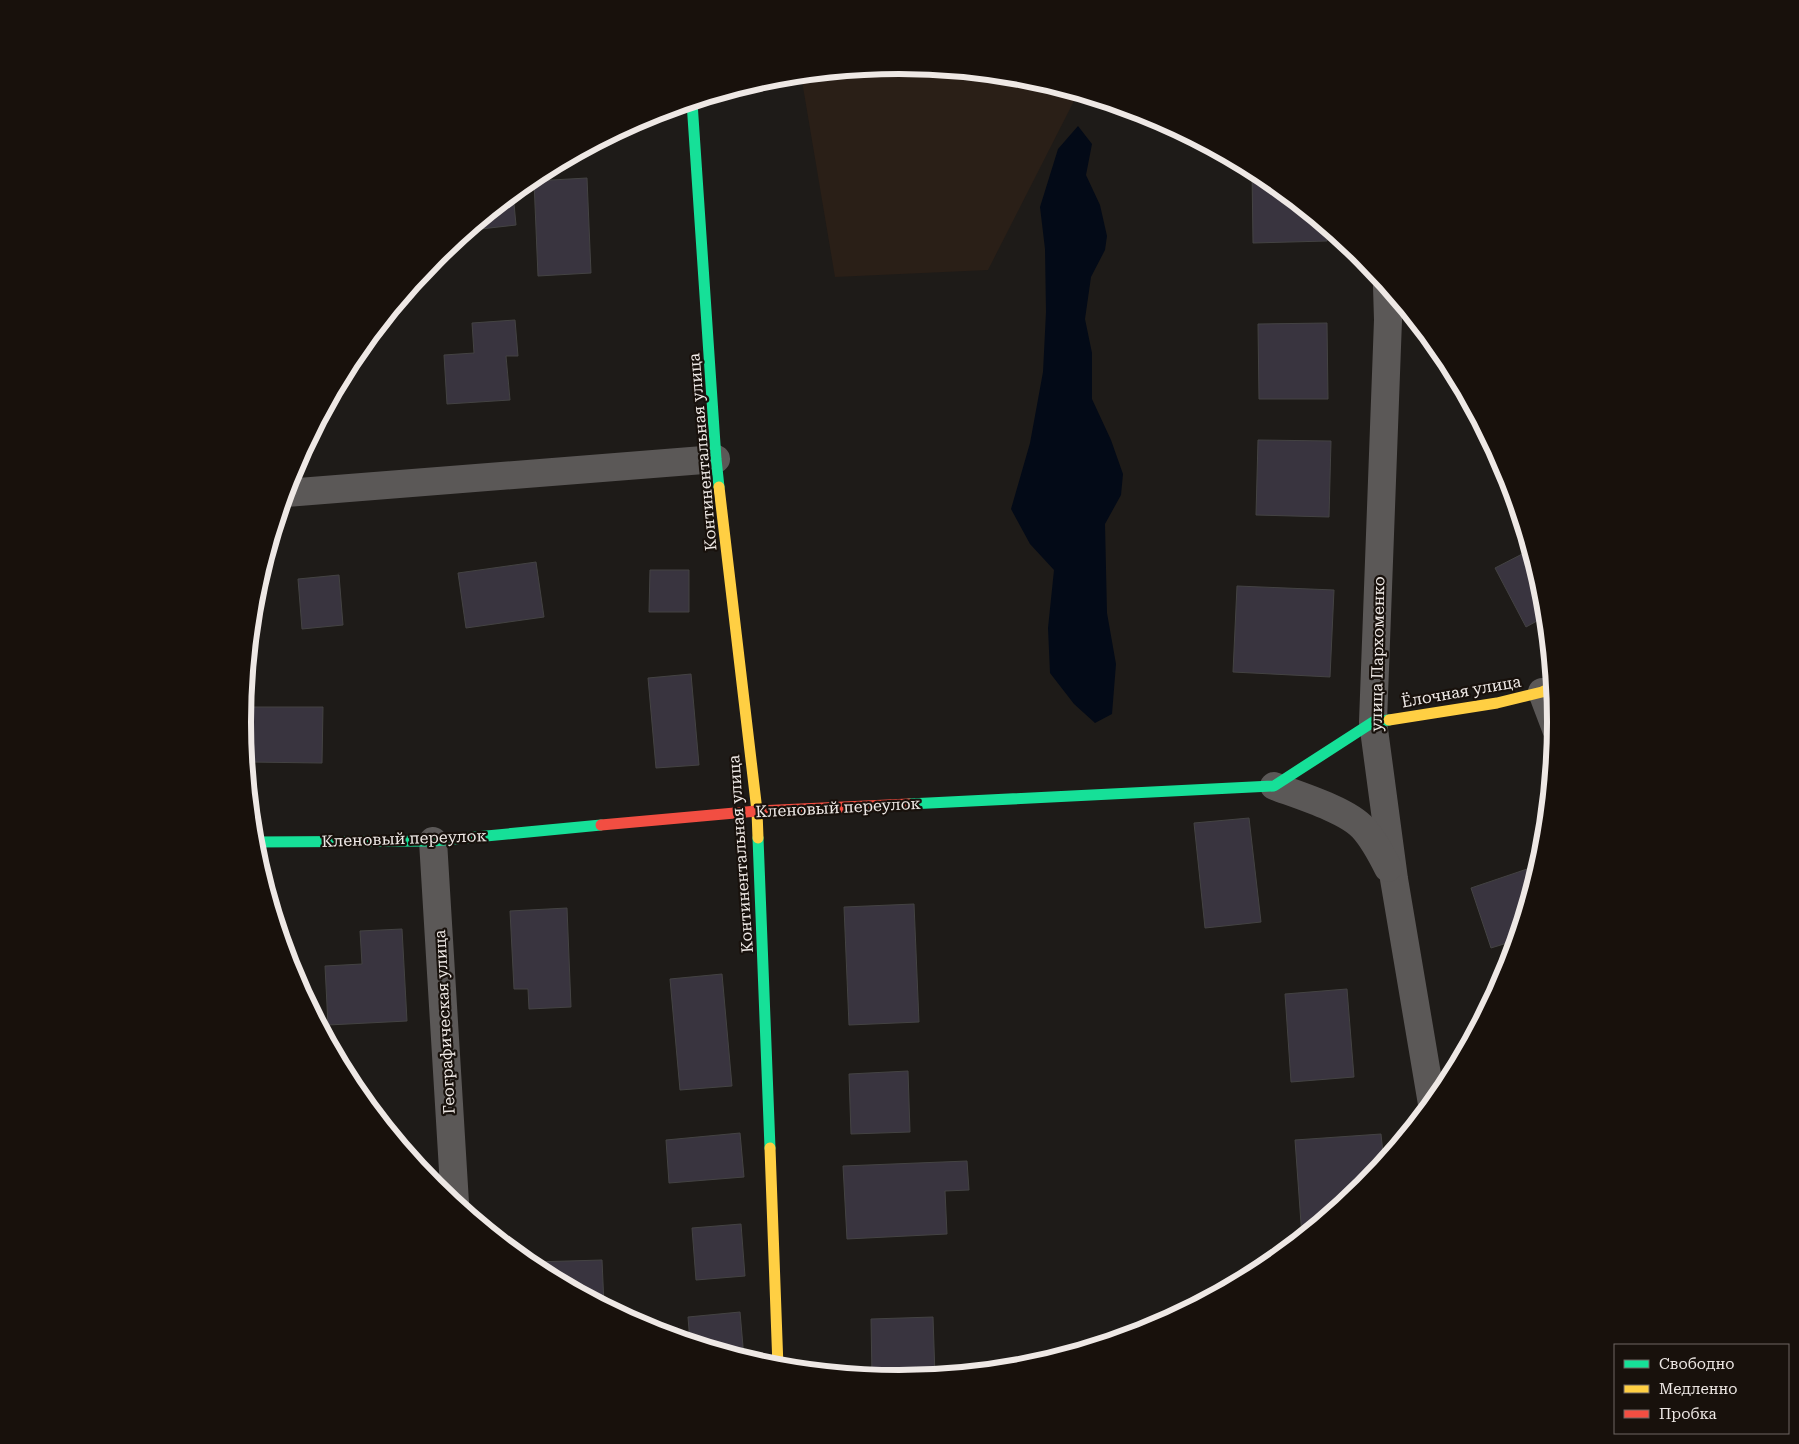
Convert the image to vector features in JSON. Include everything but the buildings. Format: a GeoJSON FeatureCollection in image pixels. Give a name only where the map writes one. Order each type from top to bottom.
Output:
{"type":"FeatureCollection","features":[{"type":"Feature","properties":{"kind":"street","name":"Континентальная улица"},"geometry":{"type":"LineString","coordinates":[[692,108],[716,460],[757,811],[778,1359]]}},
{"type":"Feature","properties":{"kind":"street","name":"улица Пархоменко"},"geometry":{"type":"LineString","coordinates":[[1392,301],[1397,315],[1374,722],[1394,879],[1430,1094]]}},
{"type":"Feature","properties":{"kind":"street"},"geometry":{"type":"LineString","coordinates":[[294,492],[716,460]]}},
{"type":"Feature","properties":{"kind":"street","name":"Ёлочная улица"},"geometry":{"type":"LineString","coordinates":[[1374,722],[1497,702],[1546,689]]}},
{"type":"Feature","properties":{"kind":"street","name":"Кленовый переулок"},"geometry":{"type":"LineString","coordinates":[[263,842],[433,841],[757,811],[1274,786],[1374,722]]}},
{"type":"Feature","properties":{"kind":"street"},"geometry":{"type":"LineString","coordinates":[[1274,786],[1339,812],[1362,826],[1377,846],[1394,879]]}},
{"type":"Feature","properties":{"kind":"street","name":"Географическая улица"},"geometry":{"type":"LineString","coordinates":[[433,841],[454,1192]]}},
{"type":"Feature","properties":{"kind":"shaded area"},"geometry":{"type":"Polygon","coordinates":[[[857,75],[942,75],[1026,86],[1075,98],[988,270],[835,277],[802,81],[857,75]]]}},
{"type":"Feature","properties":{"kind":"shaded area"},"geometry":{"type":"Polygon","coordinates":[[[1078,126],[1092,144],[1086,175],[1100,205],[1107,236],[1105,250],[1091,277],[1085,319],[1092,353],[1092,399],[1111,440],[1123,474],[1121,495],[1105,524],[1107,613],[1116,664],[1112,714],[1095,723],[1074,704],[1050,673],[1048,628],[1054,570],[1030,544],[1011,509],[1030,443],[1043,372],[1046,312],[1045,249],[1040,207],[1058,149],[1078,126]]]}},
{"type":"Feature","properties":{"kind":"traffic: fast"},"geometry":{"type":"LineString","coordinates":[[692,108],[719,487]]}},
{"type":"Feature","properties":{"kind":"traffic: fast"},"geometry":{"type":"LineString","coordinates":[[909,804],[1274,786],[1373,722],[1389,720]]}},
{"type":"Feature","properties":{"kind":"traffic: fast"},"geometry":{"type":"LineString","coordinates":[[263,842],[433,841],[601,825]]}},
{"type":"Feature","properties":{"kind":"traffic: fast"},"geometry":{"type":"LineString","coordinates":[[758,838],[770,1148]]}},
{"type":"Feature","properties":{"kind":"traffic: slow"},"geometry":{"type":"LineString","coordinates":[[719,487],[757,811],[758,838]]}},
{"type":"Feature","properties":{"kind":"traffic: slow"},"geometry":{"type":"LineString","coordinates":[[1389,720],[1497,703],[1546,690]]}},
{"type":"Feature","properties":{"kind":"traffic: slow"},"geometry":{"type":"LineString","coordinates":[[770,1148],[778,1359]]}},
{"type":"Feature","properties":{"kind":"traffic: jam"},"geometry":{"type":"LineString","coordinates":[[601,825],[757,811],[909,804]]}}]}
